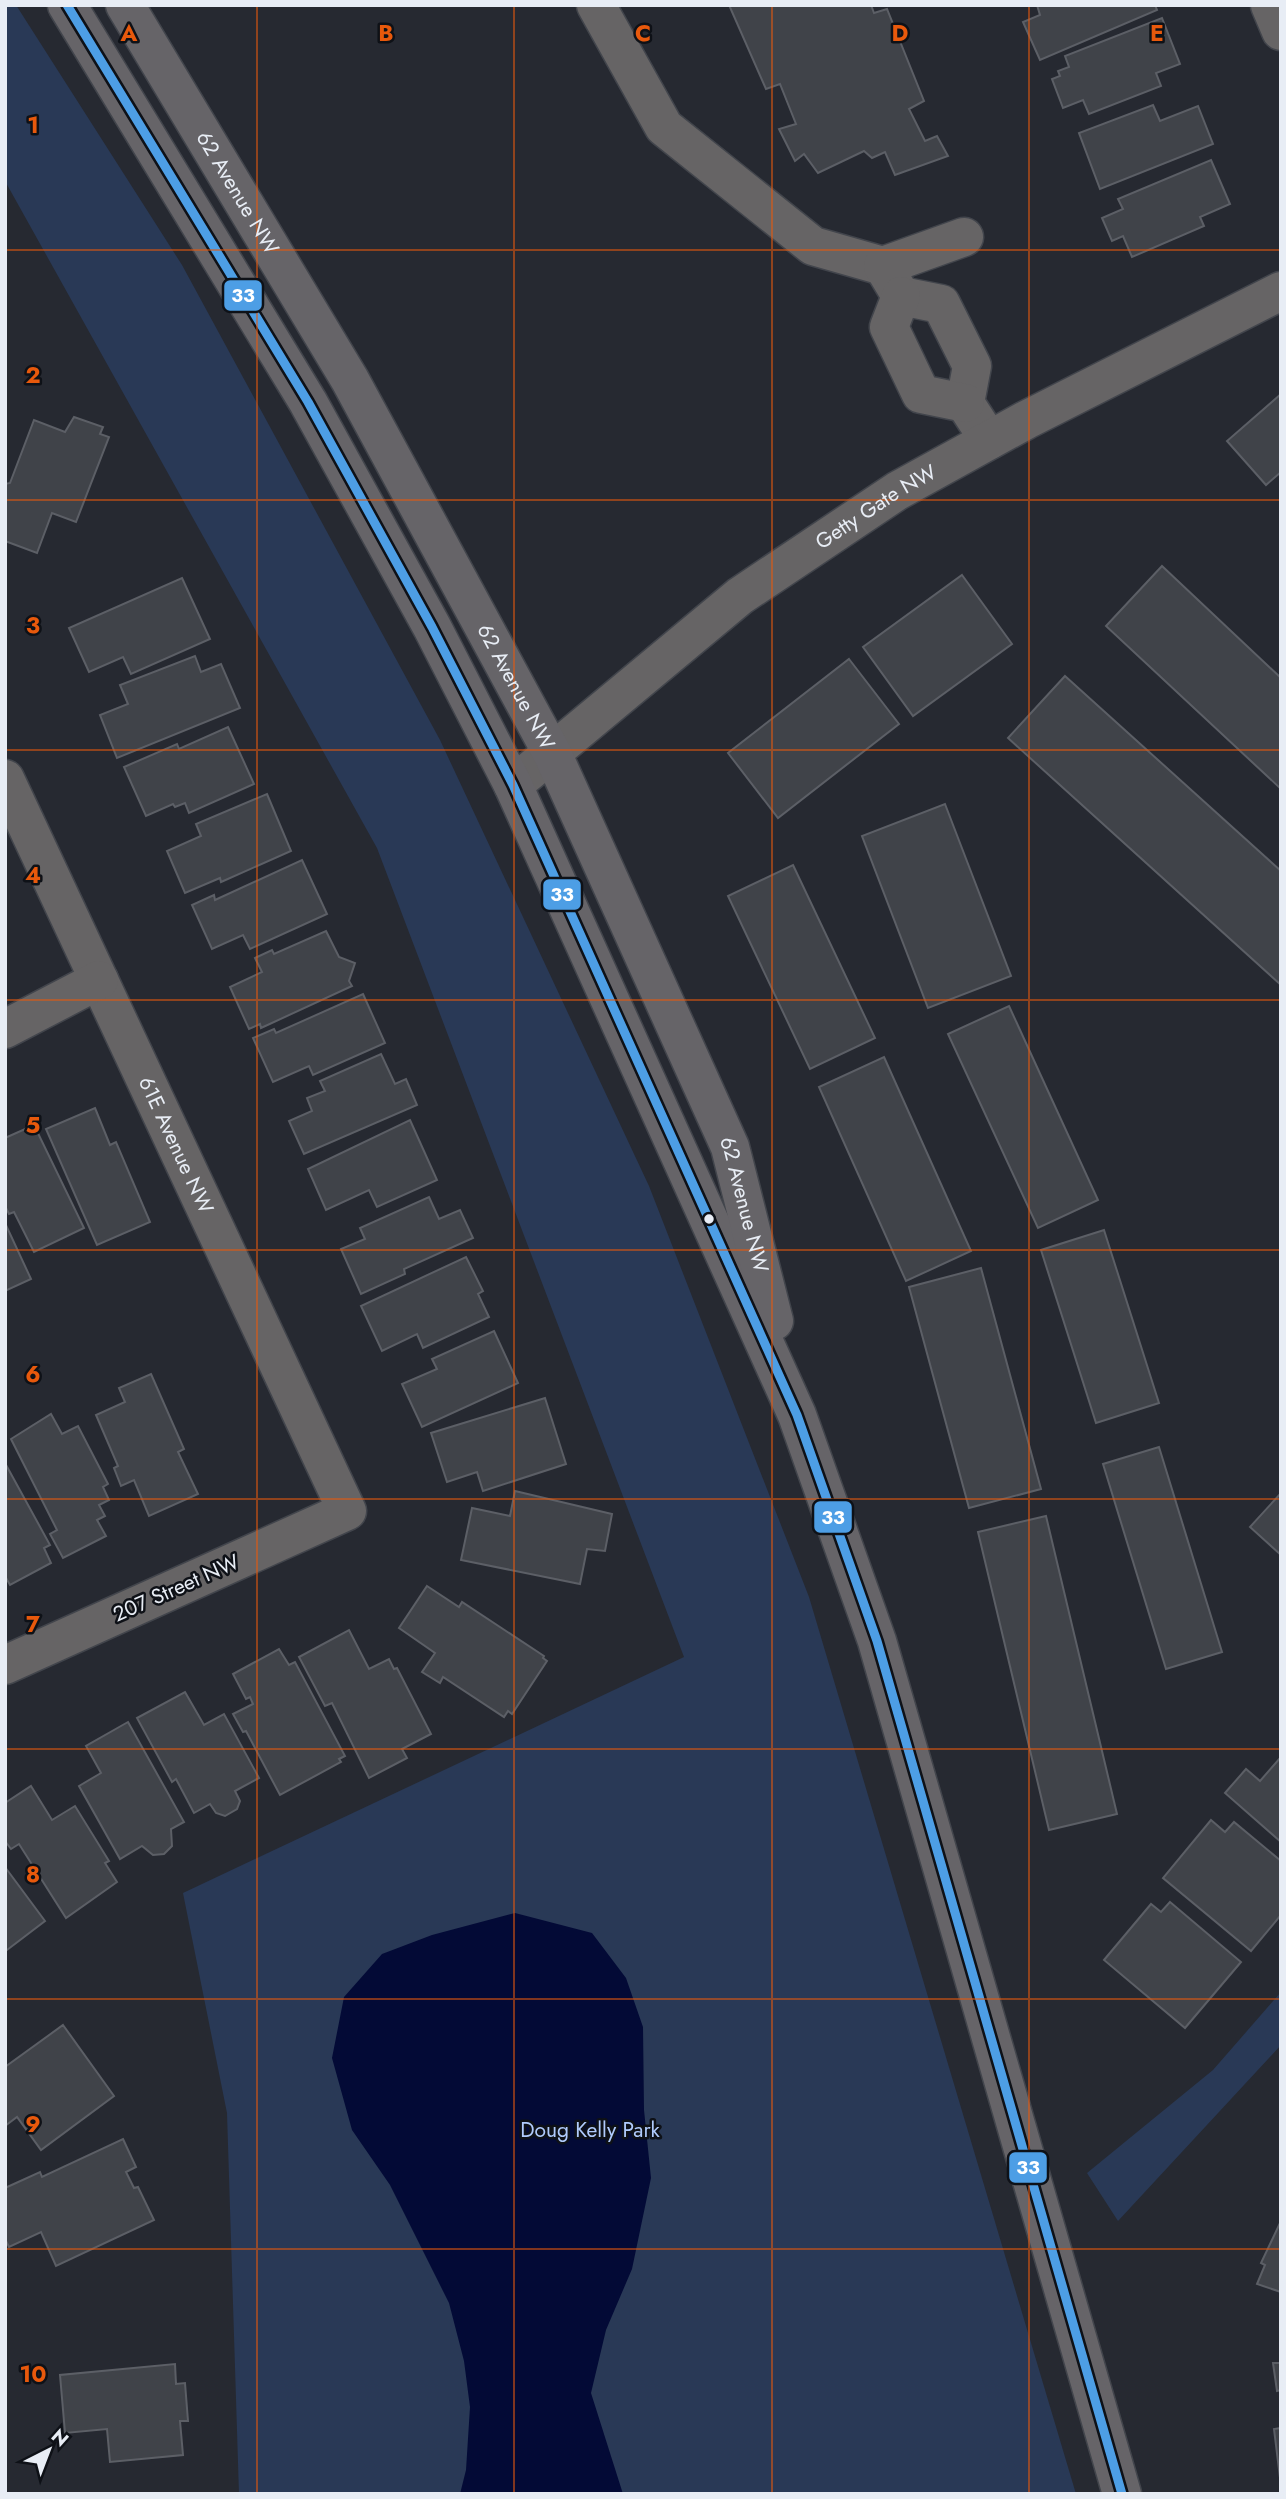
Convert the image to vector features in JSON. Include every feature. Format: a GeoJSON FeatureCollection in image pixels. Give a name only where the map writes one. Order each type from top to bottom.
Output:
{"type":"FeatureCollection","features":[{"type":"Feature","properties":{"kind":"main road","name":"62 Avenue NW"},"geometry":{"type":"LineString","coordinates":[[66,5],[308,401],[513,785],[797,1415],[877,1641],[1122,2494]]}},
{"type":"Feature","properties":{"kind":"main road","name":"62 Avenue NW"},"geometry":{"type":"LineString","coordinates":[[125,5],[350,380],[553,755],[730,1147],[797,1415]]}},
{"type":"Feature","properties":{"kind":"street"},"geometry":{"type":"LineString","coordinates":[[596,5],[664,127],[813,246],[941,304],[972,366],[965,404]]}},
{"type":"Feature","properties":{"kind":"street"},"geometry":{"type":"LineString","coordinates":[[1270,5],[1281,31]]}},
{"type":"Feature","properties":{"kind":"street"},"geometry":{"type":"LineString","coordinates":[[892,281],[964,237]]}},
{"type":"Feature","properties":{"kind":"street"},"geometry":{"type":"LineString","coordinates":[[892,281],[888,327],[921,394],[965,404],[989,440]]}},
{"type":"Feature","properties":{"kind":"street","name":"Getty Gate NW"},"geometry":{"type":"LineString","coordinates":[[513,785],[553,755],[740,596],[897,491],[989,440],[1281,291]]}},
{"type":"Feature","properties":{"kind":"street","name":"61E Avenue NW"},"geometry":{"type":"LineString","coordinates":[[5,779],[346,1511]]}},
{"type":"Feature","properties":{"kind":"street"},"geometry":{"type":"LineString","coordinates":[[5,1028],[99,980]]}},
{"type":"Feature","properties":{"kind":"street","name":"207 Street NW"},"geometry":{"type":"LineString","coordinates":[[5,1665],[346,1511]]}},
{"type":"Feature","properties":{"kind":"green space","name":"Doug Kelly Park"},"geometry":{"type":"Polygon","coordinates":[[[5,5],[16,5],[182,265],[440,740],[649,1186],[809,1597],[1076,2494],[239,2494],[227,2113],[183,1893],[684,1657],[377,848],[5,181],[5,5]]]}},
{"type":"Feature","properties":{"kind":"green space"},"geometry":{"type":"Polygon","coordinates":[[[1281,1992],[1281,2045],[1118,2221],[1087,2173],[1213,2070],[1281,1992]]]}},
{"type":"Feature","properties":{"kind":"shaded area"},"geometry":{"type":"Polygon","coordinates":[[[515,1913],[592,1933],[626,1978],[643,2027],[644,2110],[651,2178],[632,2269],[606,2330],[591,2393],[623,2494],[460,2494],[466,2470],[470,2407],[464,2361],[449,2303],[390,2185],[352,2130],[332,2058],[344,1997],[382,1954],[432,1935],[515,1913]]]}},
{"type":"Feature","properties":{"kind":"building"},"geometry":{"type":"Polygon","coordinates":[[[729,5],[871,5],[874,13],[887,9],[924,101],[909,109],[925,141],[937,136],[948,156],[895,175],[885,152],[872,158],[864,151],[818,173],[804,154],[795,161],[779,129],[796,124],[780,84],[766,89],[729,5]]]}},
{"type":"Feature","properties":{"kind":"building"},"geometry":{"type":"Polygon","coordinates":[[[1037,5],[1155,5],[1157,10],[1040,60],[1023,22],[1040,15],[1037,5]]]}},
{"type":"Feature","properties":{"kind":"building"},"geometry":{"type":"Polygon","coordinates":[[[1162,18],[1180,64],[1156,73],[1161,86],[1089,114],[1083,100],[1063,108],[1052,79],[1060,76],[1058,71],[1069,67],[1065,56],[1162,18]]]}},
{"type":"Feature","properties":{"kind":"building"},"geometry":{"type":"Polygon","coordinates":[[[1153,105],[1160,121],[1198,106],[1213,144],[1100,189],[1079,133],[1153,105]]]}},
{"type":"Feature","properties":{"kind":"building"},"geometry":{"type":"Polygon","coordinates":[[[1211,160],[1230,204],[1200,217],[1204,226],[1132,257],[1123,236],[1112,241],[1102,218],[1123,209],[1118,199],[1211,160]]]}},
{"type":"Feature","properties":{"kind":"building"},"geometry":{"type":"Polygon","coordinates":[[[1281,394],[1281,472],[1266,485],[1227,441],[1281,394]]]}},
{"type":"Feature","properties":{"kind":"building"},"geometry":{"type":"Polygon","coordinates":[[[74,417],[103,427],[100,434],[109,437],[76,522],[52,513],[37,553],[5,541],[5,484],[10,483],[34,420],[65,432],[74,417]]]}},
{"type":"Feature","properties":{"kind":"building"},"geometry":{"type":"Polygon","coordinates":[[[1162,566],[1281,678],[1281,789],[1106,626],[1162,566]]]}},
{"type":"Feature","properties":{"kind":"building"},"geometry":{"type":"Polygon","coordinates":[[[962,575],[1012,644],[913,716],[863,647],[962,575]]]}},
{"type":"Feature","properties":{"kind":"building"},"geometry":{"type":"Polygon","coordinates":[[[182,578],[210,639],[131,674],[123,657],[89,672],[69,628],[182,578]]]}},
{"type":"Feature","properties":{"kind":"building"},"geometry":{"type":"Polygon","coordinates":[[[195,656],[201,672],[221,664],[240,708],[117,758],[100,715],[128,704],[120,685],[195,656]]]}},
{"type":"Feature","properties":{"kind":"building"},"geometry":{"type":"Polygon","coordinates":[[[849,659],[899,724],[778,818],[728,753],[849,659]]]}},
{"type":"Feature","properties":{"kind":"building"},"geometry":{"type":"Polygon","coordinates":[[[1065,676],[1281,871],[1281,985],[1008,738],[1065,676]]]}},
{"type":"Feature","properties":{"kind":"building"},"geometry":{"type":"Polygon","coordinates":[[[228,727],[254,784],[189,813],[185,803],[175,807],[173,804],[146,816],[124,767],[177,744],[179,749],[228,727]]]}},
{"type":"Feature","properties":{"kind":"building"},"geometry":{"type":"Polygon","coordinates":[[[267,794],[291,851],[221,882],[220,878],[185,893],[167,851],[201,836],[196,824],[267,794]]]}},
{"type":"Feature","properties":{"kind":"building"},"geometry":{"type":"Polygon","coordinates":[[[945,804],[1011,976],[928,1008],[862,836],[945,804]]]}},
{"type":"Feature","properties":{"kind":"building"},"geometry":{"type":"Polygon","coordinates":[[[302,860],[327,914],[250,949],[243,935],[212,949],[192,905],[214,895],[215,900],[302,860]]]}},
{"type":"Feature","properties":{"kind":"building"},"geometry":{"type":"Polygon","coordinates":[[[793,865],[875,1038],[810,1069],[728,896],[793,865]]]}},
{"type":"Feature","properties":{"kind":"building"},"geometry":{"type":"Polygon","coordinates":[[[326,931],[339,957],[355,963],[349,981],[352,986],[261,1028],[260,1024],[249,1029],[230,987],[262,972],[255,958],[272,950],[274,954],[326,931]]]}},
{"type":"Feature","properties":{"kind":"building"},"geometry":{"type":"Polygon","coordinates":[[[363,994],[385,1043],[313,1075],[309,1066],[273,1082],[253,1038],[274,1029],[276,1033],[363,994]]]}},
{"type":"Feature","properties":{"kind":"building"},"geometry":{"type":"Polygon","coordinates":[[[1009,1006],[1098,1200],[1038,1228],[948,1034],[1009,1006]]]}},
{"type":"Feature","properties":{"kind":"building"},"geometry":{"type":"Polygon","coordinates":[[[381,1054],[395,1084],[406,1079],[417,1105],[304,1154],[289,1121],[312,1111],[307,1098],[325,1091],[320,1081],[381,1054]]]}},
{"type":"Feature","properties":{"kind":"building"},"geometry":{"type":"Polygon","coordinates":[[[884,1057],[971,1251],[906,1281],[819,1087],[884,1057]]]}},
{"type":"Feature","properties":{"kind":"building"},"geometry":{"type":"Polygon","coordinates":[[[95,1108],[110,1145],[116,1142],[150,1222],[97,1245],[46,1129],[95,1108]]]}},
{"type":"Feature","properties":{"kind":"building"},"geometry":{"type":"Polygon","coordinates":[[[410,1120],[437,1180],[377,1207],[369,1190],[326,1210],[308,1169],[410,1120]]]}},
{"type":"Feature","properties":{"kind":"building"},"geometry":{"type":"Polygon","coordinates":[[[34,1125],[84,1228],[34,1252],[14,1212],[9,1214],[5,1206],[5,1138],[34,1125]]]}},
{"type":"Feature","properties":{"kind":"building"},"geometry":{"type":"Polygon","coordinates":[[[429,1197],[439,1219],[460,1210],[473,1238],[404,1269],[405,1274],[361,1294],[341,1249],[365,1239],[360,1228],[429,1197]]]}},
{"type":"Feature","properties":{"kind":"building"},"geometry":{"type":"Polygon","coordinates":[[[5,1223],[31,1279],[5,1291],[5,1223]]]}},
{"type":"Feature","properties":{"kind":"building"},"geometry":{"type":"Polygon","coordinates":[[[1104,1230],[1159,1403],[1096,1423],[1041,1250],[1104,1230]]]}},
{"type":"Feature","properties":{"kind":"building"},"geometry":{"type":"Polygon","coordinates":[[[466,1257],[483,1291],[478,1294],[489,1317],[423,1348],[417,1334],[382,1351],[361,1306],[466,1257]]]}},
{"type":"Feature","properties":{"kind":"building"},"geometry":{"type":"Polygon","coordinates":[[[981,1268],[1041,1489],[969,1508],[909,1287],[981,1268]]]}},
{"type":"Feature","properties":{"kind":"building"},"geometry":{"type":"Polygon","coordinates":[[[494,1331],[518,1383],[422,1427],[402,1384],[437,1369],[432,1359],[494,1331]]]}},
{"type":"Feature","properties":{"kind":"building"},"geometry":{"type":"Polygon","coordinates":[[[151,1374],[184,1449],[178,1452],[198,1494],[149,1516],[134,1480],[121,1486],[114,1468],[118,1466],[96,1415],[125,1402],[119,1388],[151,1374]]]}},
{"type":"Feature","properties":{"kind":"building"},"geometry":{"type":"Polygon","coordinates":[[[545,1398],[566,1464],[483,1491],[477,1472],[447,1482],[431,1433],[545,1398]]]}},
{"type":"Feature","properties":{"kind":"building"},"geometry":{"type":"Polygon","coordinates":[[[51,1414],[62,1434],[78,1426],[108,1484],[103,1487],[109,1500],[99,1505],[105,1516],[97,1520],[106,1536],[63,1558],[50,1534],[57,1530],[11,1439],[51,1414]]]}},
{"type":"Feature","properties":{"kind":"building"},"geometry":{"type":"Polygon","coordinates":[[[1159,1447],[1222,1652],[1166,1669],[1103,1464],[1159,1447]]]}},
{"type":"Feature","properties":{"kind":"building"},"geometry":{"type":"Polygon","coordinates":[[[5,1463],[50,1545],[44,1548],[51,1563],[10,1585],[5,1576],[5,1463]]]}},
{"type":"Feature","properties":{"kind":"building"},"geometry":{"type":"Polygon","coordinates":[[[515,1491],[612,1514],[605,1551],[587,1549],[580,1584],[461,1560],[472,1508],[510,1516],[515,1491]]]}},
{"type":"Feature","properties":{"kind":"building"},"geometry":{"type":"Polygon","coordinates":[[[1281,1493],[1281,1555],[1250,1527],[1281,1493]]]}},
{"type":"Feature","properties":{"kind":"building"},"geometry":{"type":"Polygon","coordinates":[[[1046,1516],[1117,1814],[1049,1830],[978,1532],[1046,1516]]]}},
{"type":"Feature","properties":{"kind":"building"},"geometry":{"type":"Polygon","coordinates":[[[427,1586],[459,1607],[462,1602],[544,1656],[547,1661],[512,1714],[508,1711],[504,1717],[443,1677],[440,1683],[422,1672],[435,1653],[399,1628],[427,1586]]]}},
{"type":"Feature","properties":{"kind":"building"},"geometry":{"type":"Polygon","coordinates":[[[349,1630],[369,1669],[389,1659],[394,1669],[397,1668],[431,1734],[402,1749],[407,1758],[369,1778],[332,1703],[325,1706],[299,1657],[349,1630]]]}},
{"type":"Feature","properties":{"kind":"building"},"geometry":{"type":"Polygon","coordinates":[[[279,1649],[289,1665],[295,1662],[345,1756],[339,1759],[341,1762],[280,1795],[246,1731],[243,1732],[233,1714],[253,1704],[250,1697],[246,1699],[233,1674],[279,1649]]]}},
{"type":"Feature","properties":{"kind":"building"},"geometry":{"type":"Polygon","coordinates":[[[185,1692],[204,1725],[224,1714],[259,1778],[235,1791],[240,1801],[237,1809],[225,1816],[216,1813],[210,1804],[194,1813],[176,1779],[172,1782],[137,1718],[185,1692]]]}},
{"type":"Feature","properties":{"kind":"building"},"geometry":{"type":"Polygon","coordinates":[[[128,1722],[184,1822],[171,1829],[172,1846],[164,1854],[153,1855],[142,1846],[120,1859],[79,1786],[101,1773],[86,1746],[128,1722]]]}},
{"type":"Feature","properties":{"kind":"building"},"geometry":{"type":"Polygon","coordinates":[[[1281,1757],[1281,1842],[1225,1793],[1246,1769],[1260,1781],[1281,1757]]]}},
{"type":"Feature","properties":{"kind":"building"},"geometry":{"type":"Polygon","coordinates":[[[31,1786],[52,1820],[75,1806],[109,1861],[105,1863],[117,1882],[66,1918],[19,1844],[11,1849],[5,1841],[5,1803],[31,1786]]]}},
{"type":"Feature","properties":{"kind":"building"},"geometry":{"type":"Polygon","coordinates":[[[1211,1820],[1225,1832],[1234,1822],[1281,1861],[1281,1915],[1251,1951],[1163,1878],[1211,1820]]]}},
{"type":"Feature","properties":{"kind":"building"},"geometry":{"type":"Polygon","coordinates":[[[5,1867],[45,1921],[7,1950],[5,1948],[5,1867]]]}},
{"type":"Feature","properties":{"kind":"building"},"geometry":{"type":"Polygon","coordinates":[[[1170,1902],[1241,1962],[1185,2028],[1104,1960],[1151,1904],[1161,1912],[1170,1902]]]}},
{"type":"Feature","properties":{"kind":"building"},"geometry":{"type":"Polygon","coordinates":[[[63,2025],[114,2096],[41,2150],[17,2117],[5,2126],[5,2067],[63,2025]]]}},
{"type":"Feature","properties":{"kind":"building"},"geometry":{"type":"Polygon","coordinates":[[[123,2139],[136,2167],[126,2172],[134,2188],[138,2187],[154,2220],[56,2266],[41,2232],[9,2247],[5,2239],[5,2188],[40,2172],[42,2177],[123,2139]]]}},
{"type":"Feature","properties":{"kind":"building"},"geometry":{"type":"Polygon","coordinates":[[[1281,2221],[1281,2292],[1257,2284],[1265,2265],[1261,2263],[1281,2221]]]}},
{"type":"Feature","properties":{"kind":"building"},"geometry":{"type":"Polygon","coordinates":[[[1273,2363],[1281,2363],[1281,2390],[1277,2391],[1273,2363]]]}},
{"type":"Feature","properties":{"kind":"building"},"geometry":{"type":"Polygon","coordinates":[[[175,2364],[176,2384],[185,2383],[188,2421],[180,2421],[183,2455],[110,2462],[107,2429],[65,2433],[60,2375],[175,2364]]]}},
{"type":"Feature","properties":{"kind":"building"},"geometry":{"type":"Polygon","coordinates":[[[1281,2428],[1281,2486],[1274,2429],[1281,2428]]]}},
{"type":"Feature","properties":{"kind":"transit line","name":"33"},"geometry":{"type":"LineString","coordinates":[[67,5],[308,402],[432,627],[513,785],[797,1415],[877,1641],[1122,2494]]}}]}
